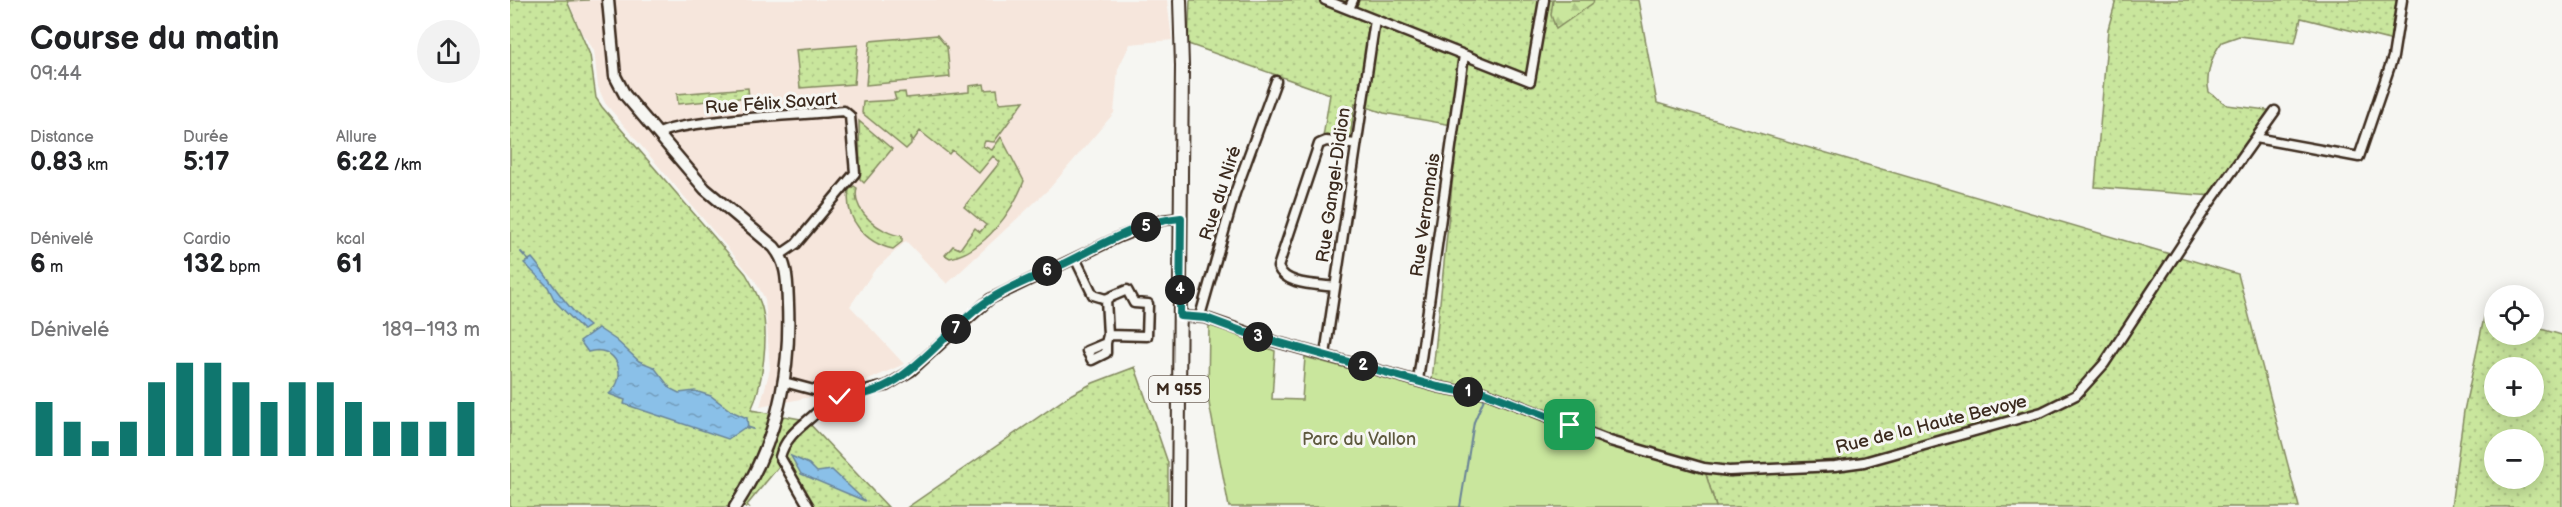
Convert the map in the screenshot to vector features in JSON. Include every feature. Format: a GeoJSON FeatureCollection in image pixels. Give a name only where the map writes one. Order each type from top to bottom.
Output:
{"type":"FeatureCollection","features":[{"type":"Feature","properties":{"kind":"main road","name":"M 955"},"geometry":{"type":"LineString","coordinates":[[1178,507],[1181,218],[1180,0]]}},
{"type":"Feature","properties":{"kind":"street"},"geometry":{"type":"LineString","coordinates":[[608,0],[615,76],[625,95],[705,189],[780,255],[786,271],[788,325],[784,382],[767,446],[735,507]]}},
{"type":"Feature","properties":{"kind":"street"},"geometry":{"type":"LineString","coordinates":[[1325,0],[1530,81],[1544,0]]}},
{"type":"Feature","properties":{"kind":"street"},"geometry":{"type":"LineString","coordinates":[[1349,9],[1353,0]]}},
{"type":"Feature","properties":{"kind":"street"},"geometry":{"type":"LineString","coordinates":[[2256,138],[2359,156],[2393,57],[2402,0]]}},
{"type":"Feature","properties":{"kind":"street","name":"Rue Gangel-Didion"},"geometry":{"type":"LineString","coordinates":[[1325,355],[1375,20]]}},
{"type":"Feature","properties":{"kind":"street","name":"Rue Verronnais"},"geometry":{"type":"LineString","coordinates":[[1418,380],[1464,55]]}},
{"type":"Feature","properties":{"kind":"street","name":"Rue du Niré"},"geometry":{"type":"LineString","coordinates":[[1200,316],[1235,193],[1276,81]]}},
{"type":"Feature","properties":{"kind":"street","name":"Rue Félix Savart"},"geometry":{"type":"LineString","coordinates":[[658,134],[667,129],[712,123],[844,111],[850,116],[855,173],[796,244],[780,255]]}},
{"type":"Feature","properties":{"kind":"street","name":"Rue de la Haute Bevoye"},"geometry":{"type":"LineString","coordinates":[[1180,316],[1200,316],[1252,335],[1418,380],[1465,392],[1484,392],[1610,441],[1704,468],[1729,471],[1835,466],[1864,462],[2014,421],[2062,403],[2089,383],[2275,111]]}},
{"type":"Feature","properties":{"kind":"street"},"geometry":{"type":"LineString","coordinates":[[1335,287],[1291,280],[1281,273],[1278,267],[1319,144],[1326,141],[1356,144]]}},
{"type":"Feature","properties":{"kind":"street"},"geometry":{"type":"LineString","coordinates":[[784,382],[846,397],[886,386],[911,371],[990,299],[1130,233],[1162,220],[1181,218]]}},
{"type":"Feature","properties":{"kind":"street"},"geometry":{"type":"LineString","coordinates":[[1075,258],[1093,295],[1106,298],[1127,290],[1134,303],[1148,304],[1147,336],[1107,339],[1106,298]]}},
{"type":"Feature","properties":{"kind":"street"},"geometry":{"type":"LineString","coordinates":[[809,507],[780,457],[792,434],[824,406],[830,394]]}},
{"type":"Feature","properties":{"kind":"shaded area"},"geometry":{"type":"Polygon","coordinates":[[[568,0],[1167,0],[1172,40],[1130,44],[1118,69],[1114,113],[1049,189],[947,284],[906,241],[874,271],[850,306],[904,364],[846,390],[760,407],[770,369],[765,299],[754,279],[605,103],[598,87],[594,50],[581,32],[568,0]]]}},
{"type":"Feature","properties":{"kind":"green space"},"geometry":{"type":"Polygon","coordinates":[[[510,0],[589,0],[567,1],[590,55],[596,98],[746,274],[759,299],[764,319],[764,360],[759,387],[751,410],[806,420],[888,507],[806,507],[780,465],[747,505],[749,507],[510,507],[510,0]]]}},
{"type":"Feature","properties":{"kind":"green space"},"geometry":{"type":"Polygon","coordinates":[[[1190,0],[1638,0],[1657,103],[2238,274],[2299,507],[1716,507],[1704,468],[1411,378],[1432,381],[1458,126],[1384,113],[1355,103],[1350,139],[1323,137],[1330,94],[1188,44],[1190,0]]]}},
{"type":"Feature","properties":{"kind":"green space"},"geometry":{"type":"Polygon","coordinates":[[[1553,0],[1594,0],[1556,29],[1551,15],[1553,0]]]}},
{"type":"Feature","properties":{"kind":"green space"},"geometry":{"type":"Polygon","coordinates":[[[2116,0],[2406,0],[2399,46],[2393,41],[2301,18],[2295,43],[2239,36],[2222,42],[2210,66],[2209,92],[2227,105],[2275,111],[2213,196],[2095,187],[2108,29],[2116,0]]]}},
{"type":"Feature","properties":{"kind":"green space"},"geometry":{"type":"Polygon","coordinates":[[[937,35],[947,47],[950,77],[866,85],[870,41],[937,35]]]}},
{"type":"Feature","properties":{"kind":"green space"},"geometry":{"type":"Polygon","coordinates":[[[858,45],[854,84],[800,88],[796,50],[858,45]]]}},
{"type":"Feature","properties":{"kind":"green space"},"geometry":{"type":"Polygon","coordinates":[[[984,84],[985,90],[997,89],[999,103],[1024,101],[994,142],[985,141],[983,146],[992,150],[1001,137],[1024,181],[1012,206],[995,229],[974,248],[950,258],[945,255],[953,246],[960,249],[975,228],[980,232],[986,225],[964,207],[1000,162],[993,156],[979,173],[952,150],[949,154],[920,131],[913,141],[911,136],[911,144],[906,149],[862,113],[863,102],[896,100],[894,93],[905,92],[906,98],[969,92],[969,86],[984,84]]]}},
{"type":"Feature","properties":{"kind":"green space"},"geometry":{"type":"Polygon","coordinates":[[[748,88],[749,97],[678,104],[677,94],[748,88]]]}},
{"type":"Feature","properties":{"kind":"green space"},"geometry":{"type":"Polygon","coordinates":[[[859,121],[892,149],[864,183],[860,179],[859,121]]]}},
{"type":"Feature","properties":{"kind":"green space"},"geometry":{"type":"Polygon","coordinates":[[[854,186],[857,188],[856,197],[859,205],[869,220],[885,231],[902,236],[902,242],[893,249],[865,235],[853,219],[848,200],[849,190],[854,186]]]}},
{"type":"Feature","properties":{"kind":"green space"},"geometry":{"type":"Polygon","coordinates":[[[2484,318],[2484,345],[2544,345],[2544,330],[2562,335],[2562,507],[2451,507],[2464,411],[2484,318]]]}},
{"type":"Feature","properties":{"kind":"green space","name":"Parc du Vallon"},"geometry":{"type":"Polygon","coordinates":[[[1209,324],[1275,351],[1272,399],[1302,400],[1305,357],[1361,372],[1410,378],[1533,410],[1704,468],[1716,507],[1229,507],[1208,398],[1209,324]]]}},
{"type":"Feature","properties":{"kind":"green space"},"geometry":{"type":"Polygon","coordinates":[[[1135,367],[1168,463],[1168,507],[908,507],[1072,394],[1093,383],[1135,367]]]}},
{"type":"Feature","properties":{"kind":"water"},"geometry":{"type":"Polygon","coordinates":[[[532,258],[567,303],[589,326],[583,330],[555,301],[548,287],[524,263],[532,258]]]}},
{"type":"Feature","properties":{"kind":"water"},"geometry":{"type":"Polygon","coordinates":[[[598,328],[616,340],[639,361],[654,367],[671,389],[679,393],[695,391],[711,396],[731,411],[747,418],[748,429],[744,428],[728,439],[624,404],[625,400],[609,394],[619,379],[617,363],[606,352],[598,350],[588,352],[580,341],[598,328]]]}},
{"type":"Feature","properties":{"kind":"water"},"geometry":{"type":"Polygon","coordinates":[[[791,456],[809,464],[817,472],[832,470],[865,501],[801,474],[791,456]]]}},
{"type":"Feature","properties":{"kind":"waterway"},"geometry":{"type":"LineString","coordinates":[[521,252],[529,261]]}},
{"type":"Feature","properties":{"kind":"waterway"},"geometry":{"type":"LineString","coordinates":[[1460,507],[1474,422],[1484,399]]}},
{"type":"Feature","properties":{"kind":"waterway"},"geometry":{"type":"LineString","coordinates":[[747,427],[753,429]]}},
{"type":"Feature","properties":{"kind":"route"},"geometry":{"type":"LineString","coordinates":[[840,397],[870,392],[901,378],[990,299],[1119,237],[1162,220],[1181,218],[1180,316],[1200,316],[1252,335],[1438,387],[1465,392],[1484,392],[1570,425]]}}]}
